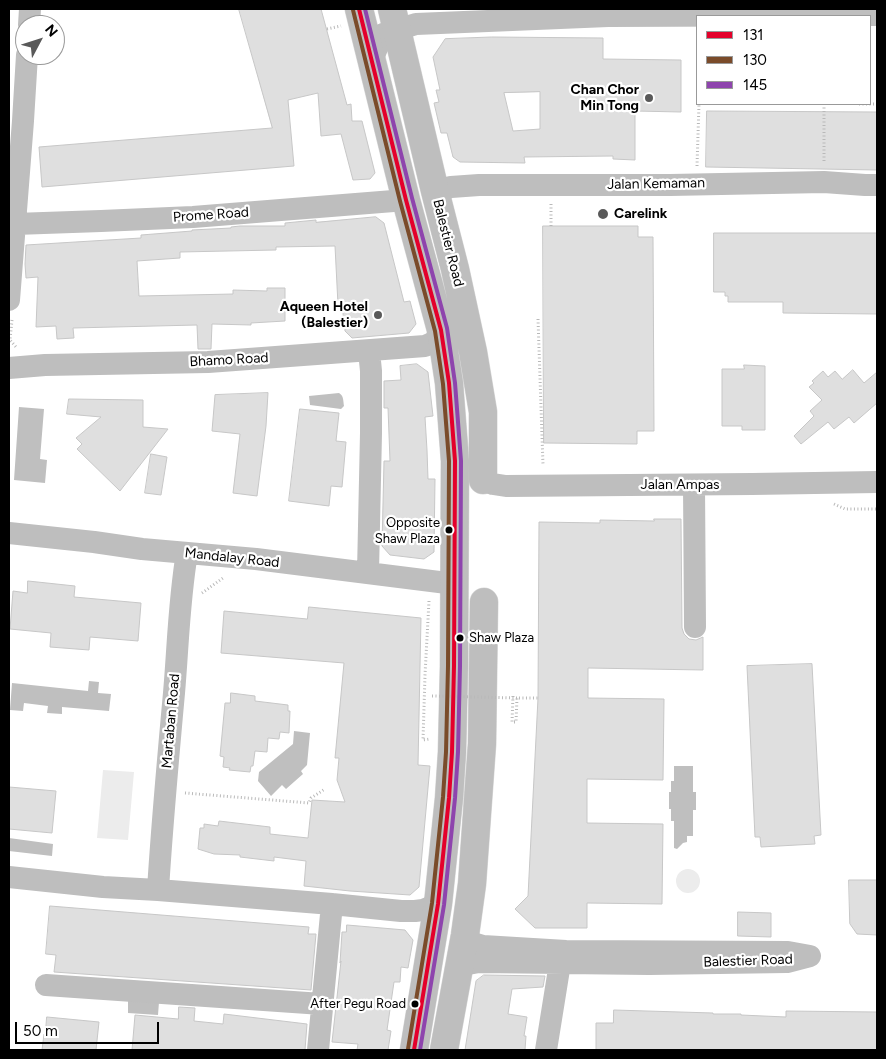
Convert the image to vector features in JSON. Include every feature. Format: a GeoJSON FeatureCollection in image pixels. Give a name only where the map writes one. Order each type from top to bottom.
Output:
{"type":"FeatureCollection","features":[{"type":"Feature","properties":{"kind":"main road","name":"Balestier Road"},"geometry":{"type":"LineString","coordinates":[[350,17],[372,60],[406,200],[441,330],[449,383],[455,461],[455,584],[452,752],[449,798],[438,904],[414,1050]]}},
{"type":"Feature","properties":{"kind":"main road","name":"Balestier Road"},"geometry":{"type":"LineString","coordinates":[[395,19],[473,352],[483,412],[483,480]]}},
{"type":"Feature","properties":{"kind":"main road"},"geometry":{"type":"LineString","coordinates":[[444,1050],[465,935],[472,884],[482,744],[484,602]]}},
{"type":"Feature","properties":{"kind":"street"},"geometry":{"type":"LineString","coordinates":[[372,60],[383,34],[395,19],[416,24],[608,16],[696,16]]}},
{"type":"Feature","properties":{"kind":"street"},"geometry":{"type":"LineString","coordinates":[[9,294],[26,65]]}},
{"type":"Feature","properties":{"kind":"street","name":"Jalan Kemaman"},"geometry":{"type":"LineString","coordinates":[[435,191],[451,187],[479,185],[670,185],[824,182],[877,185]]}},
{"type":"Feature","properties":{"kind":"street","name":"Prome Road"},"geometry":{"type":"LineString","coordinates":[[15,224],[192,217],[406,200]]}},
{"type":"Feature","properties":{"kind":"street","name":"Bhamo Road"},"geometry":{"type":"LineString","coordinates":[[9,368],[208,362],[369,351],[425,346],[434,342],[441,330]]}},
{"type":"Feature","properties":{"kind":"street"},"geometry":{"type":"LineString","coordinates":[[368,572],[371,433],[371,371],[369,351]]}},
{"type":"Feature","properties":{"kind":"street","name":"Jalan Ampas"},"geometry":{"type":"LineString","coordinates":[[483,480],[506,486],[877,482]]}},
{"type":"Feature","properties":{"kind":"street"},"geometry":{"type":"LineString","coordinates":[[694,485],[695,627]]}},
{"type":"Feature","properties":{"kind":"street","name":"Mandalay Road"},"geometry":{"type":"LineString","coordinates":[[9,533],[256,559],[455,584]]}},
{"type":"Feature","properties":{"kind":"street","name":"Martaban Road"},"geometry":{"type":"LineString","coordinates":[[158,890],[163,812],[184,569],[187,553]]}},
{"type":"Feature","properties":{"kind":"street"},"geometry":{"type":"LineString","coordinates":[[9,877],[103,887],[415,911],[424,910],[438,904]]}},
{"type":"Feature","properties":{"kind":"street"},"geometry":{"type":"LineString","coordinates":[[318,1050],[332,904]]}},
{"type":"Feature","properties":{"kind":"street","name":"Balestier Road"},"geometry":{"type":"LineString","coordinates":[[459,969],[468,964],[479,962],[650,964],[787,962],[810,956],[788,952],[566,951],[483,946],[473,942],[465,935]]}},
{"type":"Feature","properties":{"kind":"street"},"geometry":{"type":"LineString","coordinates":[[546,1050],[560,963]]}},
{"type":"Feature","properties":{"kind":"street"},"geometry":{"type":"LineString","coordinates":[[46,985],[322,1004]]}},
{"type":"Feature","properties":{"kind":"path"},"geometry":{"type":"LineString","coordinates":[[326,29],[350,17]]}},
{"type":"Feature","properties":{"kind":"path"},"geometry":{"type":"LineString","coordinates":[[697,184],[699,105]]}},
{"type":"Feature","properties":{"kind":"path"},"geometry":{"type":"LineString","coordinates":[[824,105],[824,182]]}},
{"type":"Feature","properties":{"kind":"path"},"geometry":{"type":"LineString","coordinates":[[551,201],[551,226]]}},
{"type":"Feature","properties":{"kind":"path"},"geometry":{"type":"LineString","coordinates":[[538,319],[543,474]]}},
{"type":"Feature","properties":{"kind":"path"},"geometry":{"type":"LineString","coordinates":[[430,595],[423,740],[431,739]]}},
{"type":"Feature","properties":{"kind":"path"},"geometry":{"type":"LineString","coordinates":[[432,696],[538,698]]}},
{"type":"Feature","properties":{"kind":"path"},"geometry":{"type":"LineString","coordinates":[[513,696],[512,722],[516,722],[517,698]]}},
{"type":"Feature","properties":{"kind":"path"},"geometry":{"type":"LineString","coordinates":[[177,793],[309,803],[311,798],[325,789]]}},
{"type":"Feature","properties":{"kind":"shaded area"},"geometry":{"type":"Polygon","coordinates":[[[339,393],[343,397],[344,406],[341,409],[310,405],[309,396],[339,393]]]}},
{"type":"Feature","properties":{"kind":"shaded area"},"geometry":{"type":"Polygon","coordinates":[[[19,407],[44,409],[40,459],[47,460],[45,483],[14,480],[19,407]]]}},
{"type":"Feature","properties":{"kind":"shaded area"},"geometry":{"type":"Polygon","coordinates":[[[89,681],[99,682],[98,693],[111,694],[109,711],[62,707],[62,714],[47,713],[48,706],[24,703],[23,711],[10,710],[12,683],[88,691],[89,681]]]}},
{"type":"Feature","properties":{"kind":"shaded area"},"geometry":{"type":"Polygon","coordinates":[[[294,731],[310,733],[307,765],[301,771],[303,774],[286,789],[282,785],[271,796],[258,781],[259,772],[293,744],[294,731]]]}},
{"type":"Feature","properties":{"kind":"shaded area"},"geometry":{"type":"Polygon","coordinates":[[[674,766],[693,766],[693,792],[696,792],[696,810],[693,810],[693,836],[687,836],[687,842],[677,849],[674,848],[674,821],[671,821],[671,809],[669,809],[669,792],[671,792],[671,781],[674,781],[674,766]]]}},
{"type":"Feature","properties":{"kind":"shaded area"},"geometry":{"type":"Polygon","coordinates":[[[103,770],[134,772],[128,840],[97,838],[103,770]]]}},
{"type":"Feature","properties":{"kind":"shaded area"},"geometry":{"type":"Polygon","coordinates":[[[9,838],[53,844],[52,856],[9,851],[9,838]]]}},
{"type":"Feature","properties":{"kind":"shaded area"},"geometry":{"type":"Polygon","coordinates":[[[688,869],[697,872],[700,881],[697,890],[688,893],[679,890],[676,881],[679,872],[688,869]]]}},
{"type":"Feature","properties":{"kind":"shaded area"},"geometry":{"type":"Polygon","coordinates":[[[128,1000],[159,1002],[158,1015],[128,1013],[128,1000]]]}},
{"type":"Feature","properties":{"kind":"building"},"geometry":{"type":"Polygon","coordinates":[[[239,9],[321,9],[347,105],[351,104],[352,121],[362,121],[375,173],[370,179],[353,180],[341,134],[321,136],[318,93],[288,100],[294,166],[42,187],[39,147],[272,128],[239,9]]]}},
{"type":"Feature","properties":{"kind":"building"},"geometry":{"type":"Polygon","coordinates":[[[492,37],[603,38],[603,59],[681,60],[681,112],[635,111],[635,160],[613,159],[613,156],[524,157],[525,163],[460,162],[453,157],[447,133],[441,133],[434,103],[439,102],[436,90],[440,90],[433,57],[445,39],[492,37]],[[540,92],[504,93],[513,131],[540,129],[540,92]]]}},
{"type":"Feature","properties":{"kind":"building"},"geometry":{"type":"Polygon","coordinates":[[[707,111],[877,112],[877,170],[706,167],[707,111]]]}},
{"type":"Feature","properties":{"kind":"building"},"geometry":{"type":"Polygon","coordinates":[[[376,217],[384,223],[404,302],[410,301],[416,324],[409,333],[352,338],[345,331],[342,305],[338,305],[335,246],[276,247],[276,250],[180,252],[180,258],[137,261],[139,296],[233,294],[233,290],[267,291],[267,288],[285,288],[285,321],[251,323],[251,325],[212,324],[211,349],[198,349],[197,325],[73,328],[74,338],[57,339],[56,326],[36,327],[38,277],[26,278],[26,245],[141,238],[141,235],[192,230],[240,226],[285,226],[285,223],[376,217]]]}},
{"type":"Feature","properties":{"kind":"building"},"geometry":{"type":"Polygon","coordinates":[[[543,226],[638,226],[638,237],[653,237],[654,431],[637,431],[637,444],[544,443],[543,226]]]}},
{"type":"Feature","properties":{"kind":"building"},"geometry":{"type":"Polygon","coordinates":[[[714,233],[877,233],[877,314],[783,313],[783,302],[728,302],[728,296],[725,296],[725,292],[714,292],[714,233]]]}},
{"type":"Feature","properties":{"kind":"building"},"geometry":{"type":"Polygon","coordinates":[[[417,364],[428,372],[433,416],[425,417],[428,479],[435,479],[434,552],[424,559],[390,555],[382,546],[384,461],[390,461],[388,408],[384,408],[384,381],[401,380],[400,366],[417,364]]]}},
{"type":"Feature","properties":{"kind":"building"},"geometry":{"type":"Polygon","coordinates":[[[744,365],[765,366],[765,430],[742,430],[742,426],[722,426],[722,369],[744,369],[744,365]]]}},
{"type":"Feature","properties":{"kind":"building"},"geometry":{"type":"Polygon","coordinates":[[[853,370],[864,383],[877,372],[877,403],[854,423],[849,417],[834,429],[828,422],[801,444],[794,436],[814,416],[810,411],[822,400],[809,387],[814,383],[812,381],[823,371],[828,377],[835,371],[842,379],[853,370]]]}},
{"type":"Feature","properties":{"kind":"building"},"geometry":{"type":"Polygon","coordinates":[[[268,393],[266,426],[257,496],[233,493],[240,434],[212,431],[215,395],[268,393]]]}},
{"type":"Feature","properties":{"kind":"building"},"geometry":{"type":"Polygon","coordinates":[[[69,399],[143,400],[143,427],[168,429],[120,491],[77,449],[82,444],[76,438],[101,417],[67,414],[69,399]]]}},
{"type":"Feature","properties":{"kind":"building"},"geometry":{"type":"Polygon","coordinates":[[[300,409],[339,413],[336,441],[346,442],[342,487],[331,486],[329,506],[289,501],[300,409]]]}},
{"type":"Feature","properties":{"kind":"building"},"geometry":{"type":"Polygon","coordinates":[[[151,454],[167,457],[161,495],[145,493],[151,454]]]}},
{"type":"Feature","properties":{"kind":"building","name":"Shaw Plaza"},"geometry":{"type":"Polygon","coordinates":[[[654,519],[681,519],[682,628],[684,634],[689,639],[696,640],[703,637],[703,670],[588,668],[588,698],[664,699],[663,780],[587,779],[587,823],[663,824],[662,904],[587,903],[587,928],[535,928],[515,909],[528,896],[538,698],[539,522],[600,523],[600,520],[654,521],[654,519]]]}},
{"type":"Feature","properties":{"kind":"building"},"geometry":{"type":"Polygon","coordinates":[[[28,581],[75,586],[74,597],[141,603],[138,641],[90,637],[89,650],[50,647],[51,633],[10,629],[13,591],[27,593],[28,581]]]}},
{"type":"Feature","properties":{"kind":"building"},"geometry":{"type":"Polygon","coordinates":[[[309,607],[421,618],[418,765],[430,766],[419,887],[410,895],[304,886],[306,861],[274,857],[274,861],[240,857],[240,855],[214,854],[198,849],[200,828],[204,828],[204,824],[218,826],[219,821],[270,827],[270,834],[308,838],[312,800],[345,802],[337,780],[339,758],[335,758],[344,663],[221,653],[224,611],[307,619],[309,607]]]}},
{"type":"Feature","properties":{"kind":"building"},"geometry":{"type":"Polygon","coordinates":[[[812,664],[821,835],[814,836],[815,844],[761,847],[760,837],[755,837],[747,666],[812,664]]]}},
{"type":"Feature","properties":{"kind":"building"},"geometry":{"type":"Polygon","coordinates":[[[231,693],[255,696],[255,701],[288,705],[288,711],[290,711],[289,733],[280,732],[279,739],[268,738],[267,752],[255,751],[253,766],[251,766],[250,772],[229,770],[230,768],[223,767],[224,757],[220,756],[225,703],[230,703],[231,693]]]}},
{"type":"Feature","properties":{"kind":"building"},"geometry":{"type":"Polygon","coordinates":[[[9,787],[56,791],[52,833],[9,829],[9,787]]]}},
{"type":"Feature","properties":{"kind":"building"},"geometry":{"type":"Polygon","coordinates":[[[849,880],[877,880],[877,935],[857,934],[850,924],[849,880]]]}},
{"type":"Feature","properties":{"kind":"building"},"geometry":{"type":"Polygon","coordinates":[[[50,906],[309,927],[308,934],[316,934],[311,990],[54,972],[56,955],[46,954],[50,906]]]}},
{"type":"Feature","properties":{"kind":"building"},"geometry":{"type":"Polygon","coordinates":[[[738,912],[771,913],[771,937],[738,936],[738,912]]]}},
{"type":"Feature","properties":{"kind":"building"},"geometry":{"type":"Polygon","coordinates":[[[347,925],[405,930],[413,940],[408,968],[401,967],[400,982],[394,982],[387,1030],[391,1031],[388,1050],[357,1050],[358,1044],[332,1042],[341,961],[340,963],[342,932],[346,932],[347,925]]]}},
{"type":"Feature","properties":{"kind":"building"},"geometry":{"type":"Polygon","coordinates":[[[484,975],[545,976],[543,987],[512,989],[508,1014],[527,1017],[524,1036],[526,1036],[525,1050],[465,1050],[476,981],[484,975]]]}},
{"type":"Feature","properties":{"kind":"building"},"geometry":{"type":"Polygon","coordinates":[[[179,1007],[195,1008],[194,1021],[223,1024],[224,1014],[307,1024],[305,1050],[132,1050],[135,1015],[178,1019],[179,1007]]]}},
{"type":"Feature","properties":{"kind":"building"},"geometry":{"type":"Polygon","coordinates":[[[614,1010],[786,1017],[786,1011],[877,1012],[877,1050],[596,1050],[596,1023],[613,1023],[614,1010]]]}},
{"type":"Feature","properties":{"kind":"building"},"geometry":{"type":"Polygon","coordinates":[[[47,1017],[99,1022],[96,1050],[42,1050],[47,1017]]]}},
{"type":"Feature","properties":{"kind":"transit line","name":"131"},"geometry":{"type":"LineString","coordinates":[[359,9],[406,200],[441,330],[449,383],[455,461],[454,666],[449,798],[438,904],[414,1050]]}},
{"type":"Feature","properties":{"kind":"transit line","name":"145"},"geometry":{"type":"LineString","coordinates":[[365,9],[412,198],[447,328],[455,383],[461,461],[460,666],[455,798],[444,905],[420,1050]]}},
{"type":"Feature","properties":{"kind":"transit line","name":"130"},"geometry":{"type":"LineString","coordinates":[[353,10],[400,201],[435,331],[443,384],[449,461],[448,666],[443,797],[432,903],[408,1049]]}},
{"type":"Feature","properties":{"kind":"place","name":"Chan Chor Min Tong"},"geometry":{"type":"Point","coordinates":[649,98]}},
{"type":"Feature","properties":{"kind":"place","name":"Carelink"},"geometry":{"type":"Point","coordinates":[603,214]}},
{"type":"Feature","properties":{"kind":"place","name":"Aqueen Hotel (Balestier)"},"geometry":{"type":"Point","coordinates":[378,315]}},
{"type":"Feature","properties":{"kind":"place","name":"Opposite Shaw Plaza"},"geometry":{"type":"Point","coordinates":[449,530]}},
{"type":"Feature","properties":{"kind":"place","name":"Shaw Plaza"},"geometry":{"type":"Point","coordinates":[460,638]}},
{"type":"Feature","properties":{"kind":"place","name":"After Pegu Road"},"geometry":{"type":"Point","coordinates":[415,1004]}}]}
